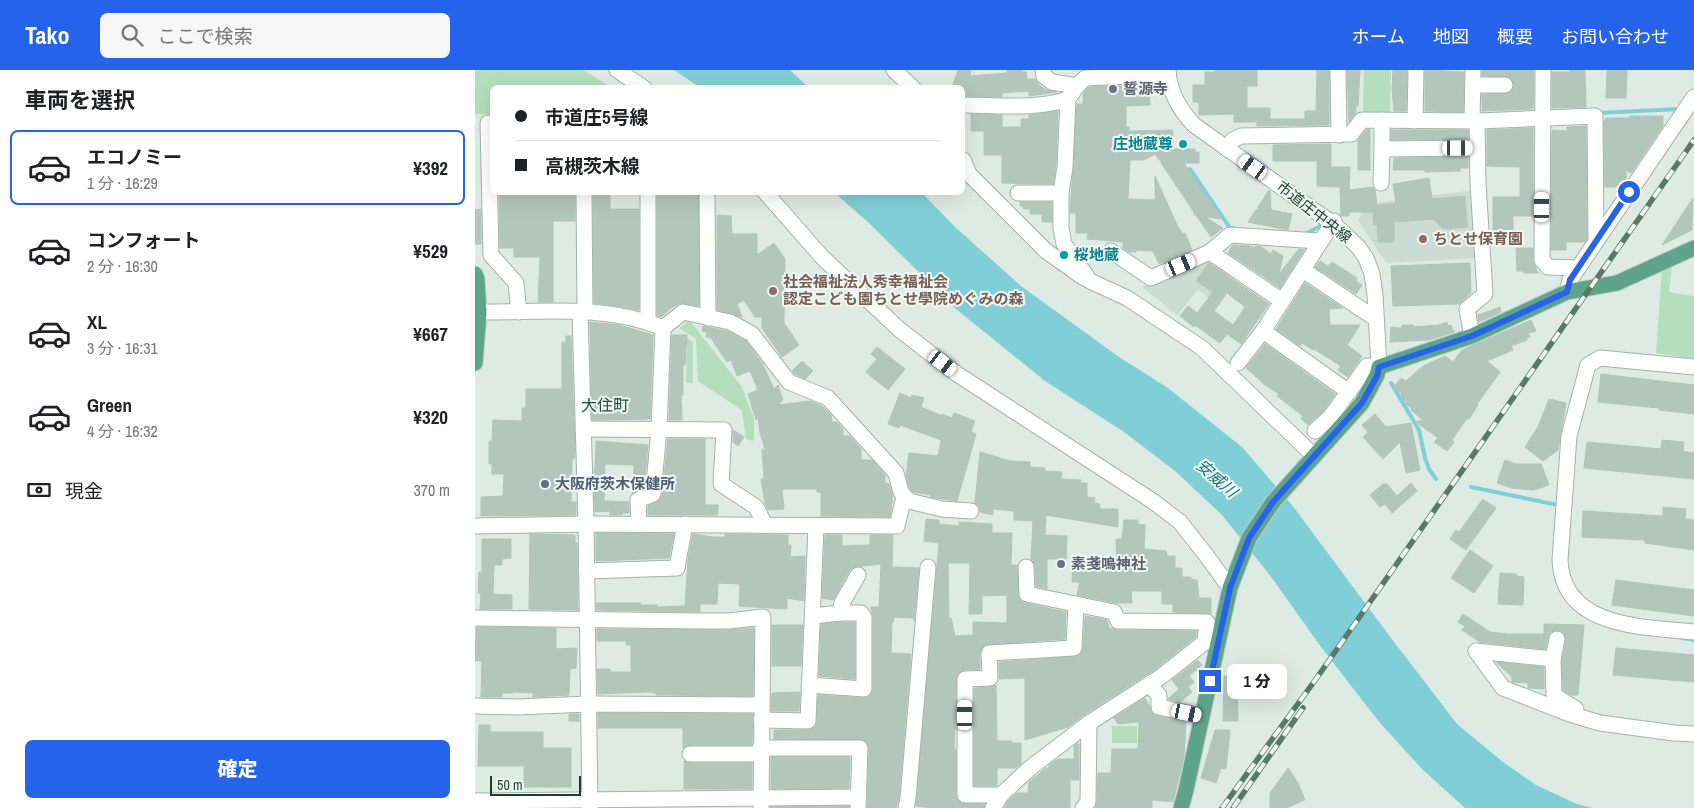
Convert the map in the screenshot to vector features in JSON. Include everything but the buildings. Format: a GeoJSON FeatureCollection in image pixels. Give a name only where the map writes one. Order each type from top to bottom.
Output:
{"type":"FeatureCollection","features":[{"type":"Feature","properties":{"kind":"main road"},"geometry":{"type":"LineString","coordinates":[[1181,808],[1230,588],[1249,538],[1273,502],[1362,403],[1377,376],[1379,367],[1472,336],[1567,292],[1617,283],[1694,248]]}},
{"type":"Feature","properties":{"kind":"main road"},"geometry":{"type":"LineString","coordinates":[[475,274],[477,279],[475,363]]}},
{"type":"Feature","properties":{"kind":"street"},"geometry":{"type":"LineString","coordinates":[[617,70],[640,85]]}},
{"type":"Feature","properties":{"kind":"street"},"geometry":{"type":"LineString","coordinates":[[894,70],[910,85]]}},
{"type":"Feature","properties":{"kind":"street"},"geometry":{"type":"LineString","coordinates":[[1043,70],[1044,76],[1052,82],[1077,86]]}},
{"type":"Feature","properties":{"kind":"street"},"geometry":{"type":"LineString","coordinates":[[1339,70],[1339,134]]}},
{"type":"Feature","properties":{"kind":"street"},"geometry":{"type":"LineString","coordinates":[[1415,121],[1416,70]]}},
{"type":"Feature","properties":{"kind":"street"},"geometry":{"type":"LineString","coordinates":[[1543,70],[1542,260],[1548,267],[1578,268]]}},
{"type":"Feature","properties":{"kind":"street"},"geometry":{"type":"LineString","coordinates":[[1090,281],[1064,244],[1061,228],[1061,193],[1065,167],[1068,99],[1085,78],[1168,72]]}},
{"type":"Feature","properties":{"kind":"street","name":"市道庄中央線"},"geometry":{"type":"LineString","coordinates":[[1168,72],[1171,89],[1183,114],[1194,125],[1333,222],[1366,258],[1372,274],[1379,367]]}},
{"type":"Feature","properties":{"kind":"street"},"geometry":{"type":"LineString","coordinates":[[1472,336],[1467,309],[1485,294],[1473,77],[1505,85]]}},
{"type":"Feature","properties":{"kind":"street"},"geometry":{"type":"LineString","coordinates":[[1567,292],[1570,280],[1596,240],[1694,97]]}},
{"type":"Feature","properties":{"kind":"street"},"geometry":{"type":"LineString","coordinates":[[965,105],[1044,104],[1068,99]]}},
{"type":"Feature","properties":{"kind":"street"},"geometry":{"type":"LineString","coordinates":[[1227,149],[1233,140],[1241,136],[1351,134],[1361,120],[1475,121],[1595,116],[1596,240]]}},
{"type":"Feature","properties":{"kind":"street"},"geometry":{"type":"LineString","coordinates":[[1381,183],[1382,120]]}},
{"type":"Feature","properties":{"kind":"street"},"geometry":{"type":"LineString","coordinates":[[488,123],[491,255],[516,283],[519,312]]}},
{"type":"Feature","properties":{"kind":"street"},"geometry":{"type":"LineString","coordinates":[[1382,149],[1477,148]]}},
{"type":"Feature","properties":{"kind":"street"},"geometry":{"type":"LineString","coordinates":[[965,165],[969,174],[1046,251],[1077,274],[1127,298],[1202,348],[1313,456]]}},
{"type":"Feature","properties":{"kind":"street"},"geometry":{"type":"LineString","coordinates":[[1018,193],[1061,193]]}},
{"type":"Feature","properties":{"kind":"street"},"geometry":{"type":"LineString","coordinates":[[584,195],[583,429],[590,804]]}},
{"type":"Feature","properties":{"kind":"street"},"geometry":{"type":"LineString","coordinates":[[647,195],[648,322]]}},
{"type":"Feature","properties":{"kind":"street"},"geometry":{"type":"LineString","coordinates":[[768,195],[822,257],[900,330],[957,374],[1154,502],[1180,522],[1230,588]]}},
{"type":"Feature","properties":{"kind":"street"},"geometry":{"type":"LineString","coordinates":[[707,197],[708,318]]}},
{"type":"Feature","properties":{"kind":"street"},"geometry":{"type":"LineString","coordinates":[[1238,363],[1263,331],[1303,270],[1319,241],[1333,222]]}},
{"type":"Feature","properties":{"kind":"street"},"geometry":{"type":"LineString","coordinates":[[1111,251],[1151,278],[1210,252],[1230,235],[1319,241]]}},
{"type":"Feature","properties":{"kind":"street"},"geometry":{"type":"LineString","coordinates":[[1210,252],[1282,300]]}},
{"type":"Feature","properties":{"kind":"street"},"geometry":{"type":"LineString","coordinates":[[1303,270],[1376,319]]}},
{"type":"Feature","properties":{"kind":"street"},"geometry":{"type":"LineString","coordinates":[[477,311],[607,313],[648,322],[663,328]]}},
{"type":"Feature","properties":{"kind":"street"},"geometry":{"type":"LineString","coordinates":[[639,524],[638,500],[653,494],[659,430],[663,328],[683,312],[730,322],[752,334],[789,382],[828,398],[896,473],[901,492],[909,501],[924,505],[971,511]]}},
{"type":"Feature","properties":{"kind":"street"},"geometry":{"type":"LineString","coordinates":[[1263,331],[1349,392]]}},
{"type":"Feature","properties":{"kind":"street"},"geometry":{"type":"LineString","coordinates":[[1694,368],[1600,358],[1588,365],[1569,436],[1560,560],[1560,574],[1566,588],[1574,600],[1589,611],[1622,624],[1694,632]]}},
{"type":"Feature","properties":{"kind":"street"},"geometry":{"type":"LineString","coordinates":[[1315,432],[1331,416],[1367,366],[1379,367]]}},
{"type":"Feature","properties":{"kind":"street"},"geometry":{"type":"LineString","coordinates":[[583,429],[724,430],[721,484],[756,507],[765,525]]}},
{"type":"Feature","properties":{"kind":"street"},"geometry":{"type":"LineString","coordinates":[[475,526],[685,524],[897,526],[904,497]]}},
{"type":"Feature","properties":{"kind":"street"},"geometry":{"type":"LineString","coordinates":[[586,570],[677,568],[685,524]]}},
{"type":"Feature","properties":{"kind":"street"},"geometry":{"type":"LineString","coordinates":[[475,706],[518,707],[588,704],[761,712],[808,721],[816,526]]}},
{"type":"Feature","properties":{"kind":"street"},"geometry":{"type":"LineString","coordinates":[[906,808],[928,567]]}},
{"type":"Feature","properties":{"kind":"street"},"geometry":{"type":"LineString","coordinates":[[993,808],[1001,795],[1029,768],[1089,723],[1149,685],[1205,642],[1207,622],[1118,621],[1114,612],[1027,594],[1026,567]]}},
{"type":"Feature","properties":{"kind":"street"},"geometry":{"type":"LineString","coordinates":[[840,613],[843,603],[858,575]]}},
{"type":"Feature","properties":{"kind":"street"},"geometry":{"type":"LineString","coordinates":[[1001,795],[965,795],[965,679],[990,678],[989,653],[1074,648],[1076,604]]}},
{"type":"Feature","properties":{"kind":"street"},"geometry":{"type":"LineString","coordinates":[[809,685],[864,689],[865,617],[861,613],[813,616]]}},
{"type":"Feature","properties":{"kind":"street"},"geometry":{"type":"LineString","coordinates":[[475,618],[729,621],[763,617],[760,751],[761,803]]}},
{"type":"Feature","properties":{"kind":"street"},"geometry":{"type":"LineString","coordinates":[[1557,639],[1553,658],[1553,695],[1600,724]]}},
{"type":"Feature","properties":{"kind":"street"},"geometry":{"type":"LineString","coordinates":[[1553,658],[1476,651],[1503,688],[1570,714],[1600,724],[1674,734],[1694,734]]}},
{"type":"Feature","properties":{"kind":"street"},"geometry":{"type":"LineString","coordinates":[[1149,685],[1159,695],[1159,707],[1202,716]]}},
{"type":"Feature","properties":{"kind":"street"},"geometry":{"type":"LineString","coordinates":[[1083,808],[1089,802],[1089,723]]}},
{"type":"Feature","properties":{"kind":"street"},"geometry":{"type":"LineString","coordinates":[[475,801],[590,804],[859,803],[860,748],[690,754]]}},
{"type":"Feature","properties":{"kind":"shaded area","name":"ちとせ保育園"},"geometry":{"type":"Polygon","coordinates":[[[1475,190],[1476,258],[1386,263],[1358,220],[1366,204],[1475,190]]]}},
{"type":"Feature","properties":{"kind":"shaded area"},"geometry":{"type":"Polygon","coordinates":[[[1212,257],[1238,273],[1216,303],[1198,290],[1177,315],[1142,287],[1212,257]]]}},
{"type":"Feature","properties":{"kind":"green space"},"geometry":{"type":"Polygon","coordinates":[[[475,70],[583,70],[608,85],[490,85],[490,114],[475,114],[475,70]]]}},
{"type":"Feature","properties":{"kind":"green space"},"geometry":{"type":"Polygon","coordinates":[[[1364,70],[1391,70],[1390,114],[1363,114],[1364,70]]]}},
{"type":"Feature","properties":{"kind":"green space"},"geometry":{"type":"Polygon","coordinates":[[[1672,265],[1669,292],[1694,296],[1694,359],[1656,353],[1662,270],[1672,265]]]}},
{"type":"Feature","properties":{"kind":"green space"},"geometry":{"type":"Polygon","coordinates":[[[690,321],[742,387],[754,419],[754,441],[746,439],[742,410],[698,381],[696,339],[679,328],[690,321]]]}},
{"type":"Feature","properties":{"kind":"green space"},"geometry":{"type":"Polygon","coordinates":[[[687,338],[693,342],[693,383],[686,383],[687,338]]]}},
{"type":"Feature","properties":{"kind":"green space"},"geometry":{"type":"Polygon","coordinates":[[[1112,726],[1137,726],[1137,743],[1112,743],[1112,726]]]}},
{"type":"Feature","properties":{"kind":"water"},"geometry":{"type":"Polygon","coordinates":[[[674,70],[790,70],[806,85],[696,85],[674,70]]]}},
{"type":"Feature","properties":{"kind":"water","name":"安威川"},"geometry":{"type":"Polygon","coordinates":[[[837,195],[924,195],[955,227],[1021,286],[1119,357],[1168,388],[1242,447],[1292,505],[1457,724],[1503,762],[1536,785],[1577,804],[1592,808],[1465,808],[1422,769],[1380,723],[1321,647],[1272,578],[1222,515],[1175,471],[1124,432],[1045,381],[956,309],[870,224],[837,195]]]}},
{"type":"Feature","properties":{"kind":"waterway"},"geometry":{"type":"LineString","coordinates":[[1597,113],[1680,109]]}},
{"type":"Feature","properties":{"kind":"waterway"},"geometry":{"type":"LineString","coordinates":[[1190,169],[1230,228],[1234,228]]}},
{"type":"Feature","properties":{"kind":"waterway"},"geometry":{"type":"LineString","coordinates":[[1305,234],[1319,227],[1324,222]]}},
{"type":"Feature","properties":{"kind":"waterway"},"geometry":{"type":"LineString","coordinates":[[1391,383],[1419,430],[1425,458],[1429,469],[1436,479]]}},
{"type":"Feature","properties":{"kind":"waterway"},"geometry":{"type":"LineString","coordinates":[[1471,487],[1558,505]]}},
{"type":"Feature","properties":{"kind":"waterway"},"geometry":{"type":"LineString","coordinates":[[1682,638],[1694,640]]}},
{"type":"Feature","properties":{"kind":"railway"},"geometry":{"type":"LineString","coordinates":[[1222,808],[1316,679],[1694,140]]}},
{"type":"Feature","properties":{"kind":"railway"},"geometry":{"type":"LineString","coordinates":[[1233,808],[1303,708]]}},
{"type":"Feature","properties":{"kind":"place","name":"誓源寺"},"geometry":{"type":"Point","coordinates":[1113,89]}},
{"type":"Feature","properties":{"kind":"place","name":"庄地蔵尊"},"geometry":{"type":"Point","coordinates":[1183,144]}},
{"type":"Feature","properties":{"kind":"place","name":"ちとせ保育園"},"geometry":{"type":"Point","coordinates":[1423,239]}},
{"type":"Feature","properties":{"kind":"place","name":"桜地蔵"},"geometry":{"type":"Point","coordinates":[1064,255]}},
{"type":"Feature","properties":{"kind":"place","name":"社会福祉法人秀幸福祉会 認定こども園ちとせ學院めぐみの森"},"geometry":{"type":"Point","coordinates":[773,291]}},
{"type":"Feature","properties":{"kind":"place","name":"大阪府茨木保健所"},"geometry":{"type":"Point","coordinates":[545,484]}},
{"type":"Feature","properties":{"kind":"place","name":"素戔嗚神社"},"geometry":{"type":"Point","coordinates":[1061,564]}},
{"type":"Feature","properties":{"kind":"district","name":"大住町"},"geometry":{"type":"Point","coordinates":[605,405]}},
{"type":"Feature","properties":{"kind":"route"},"geometry":{"type":"LineString","coordinates":[[1210,681],[1230,588],[1249,538],[1273,502],[1362,403],[1377,376],[1379,367],[1472,336],[1567,292],[1570,280],[1629,192]]}}]}
